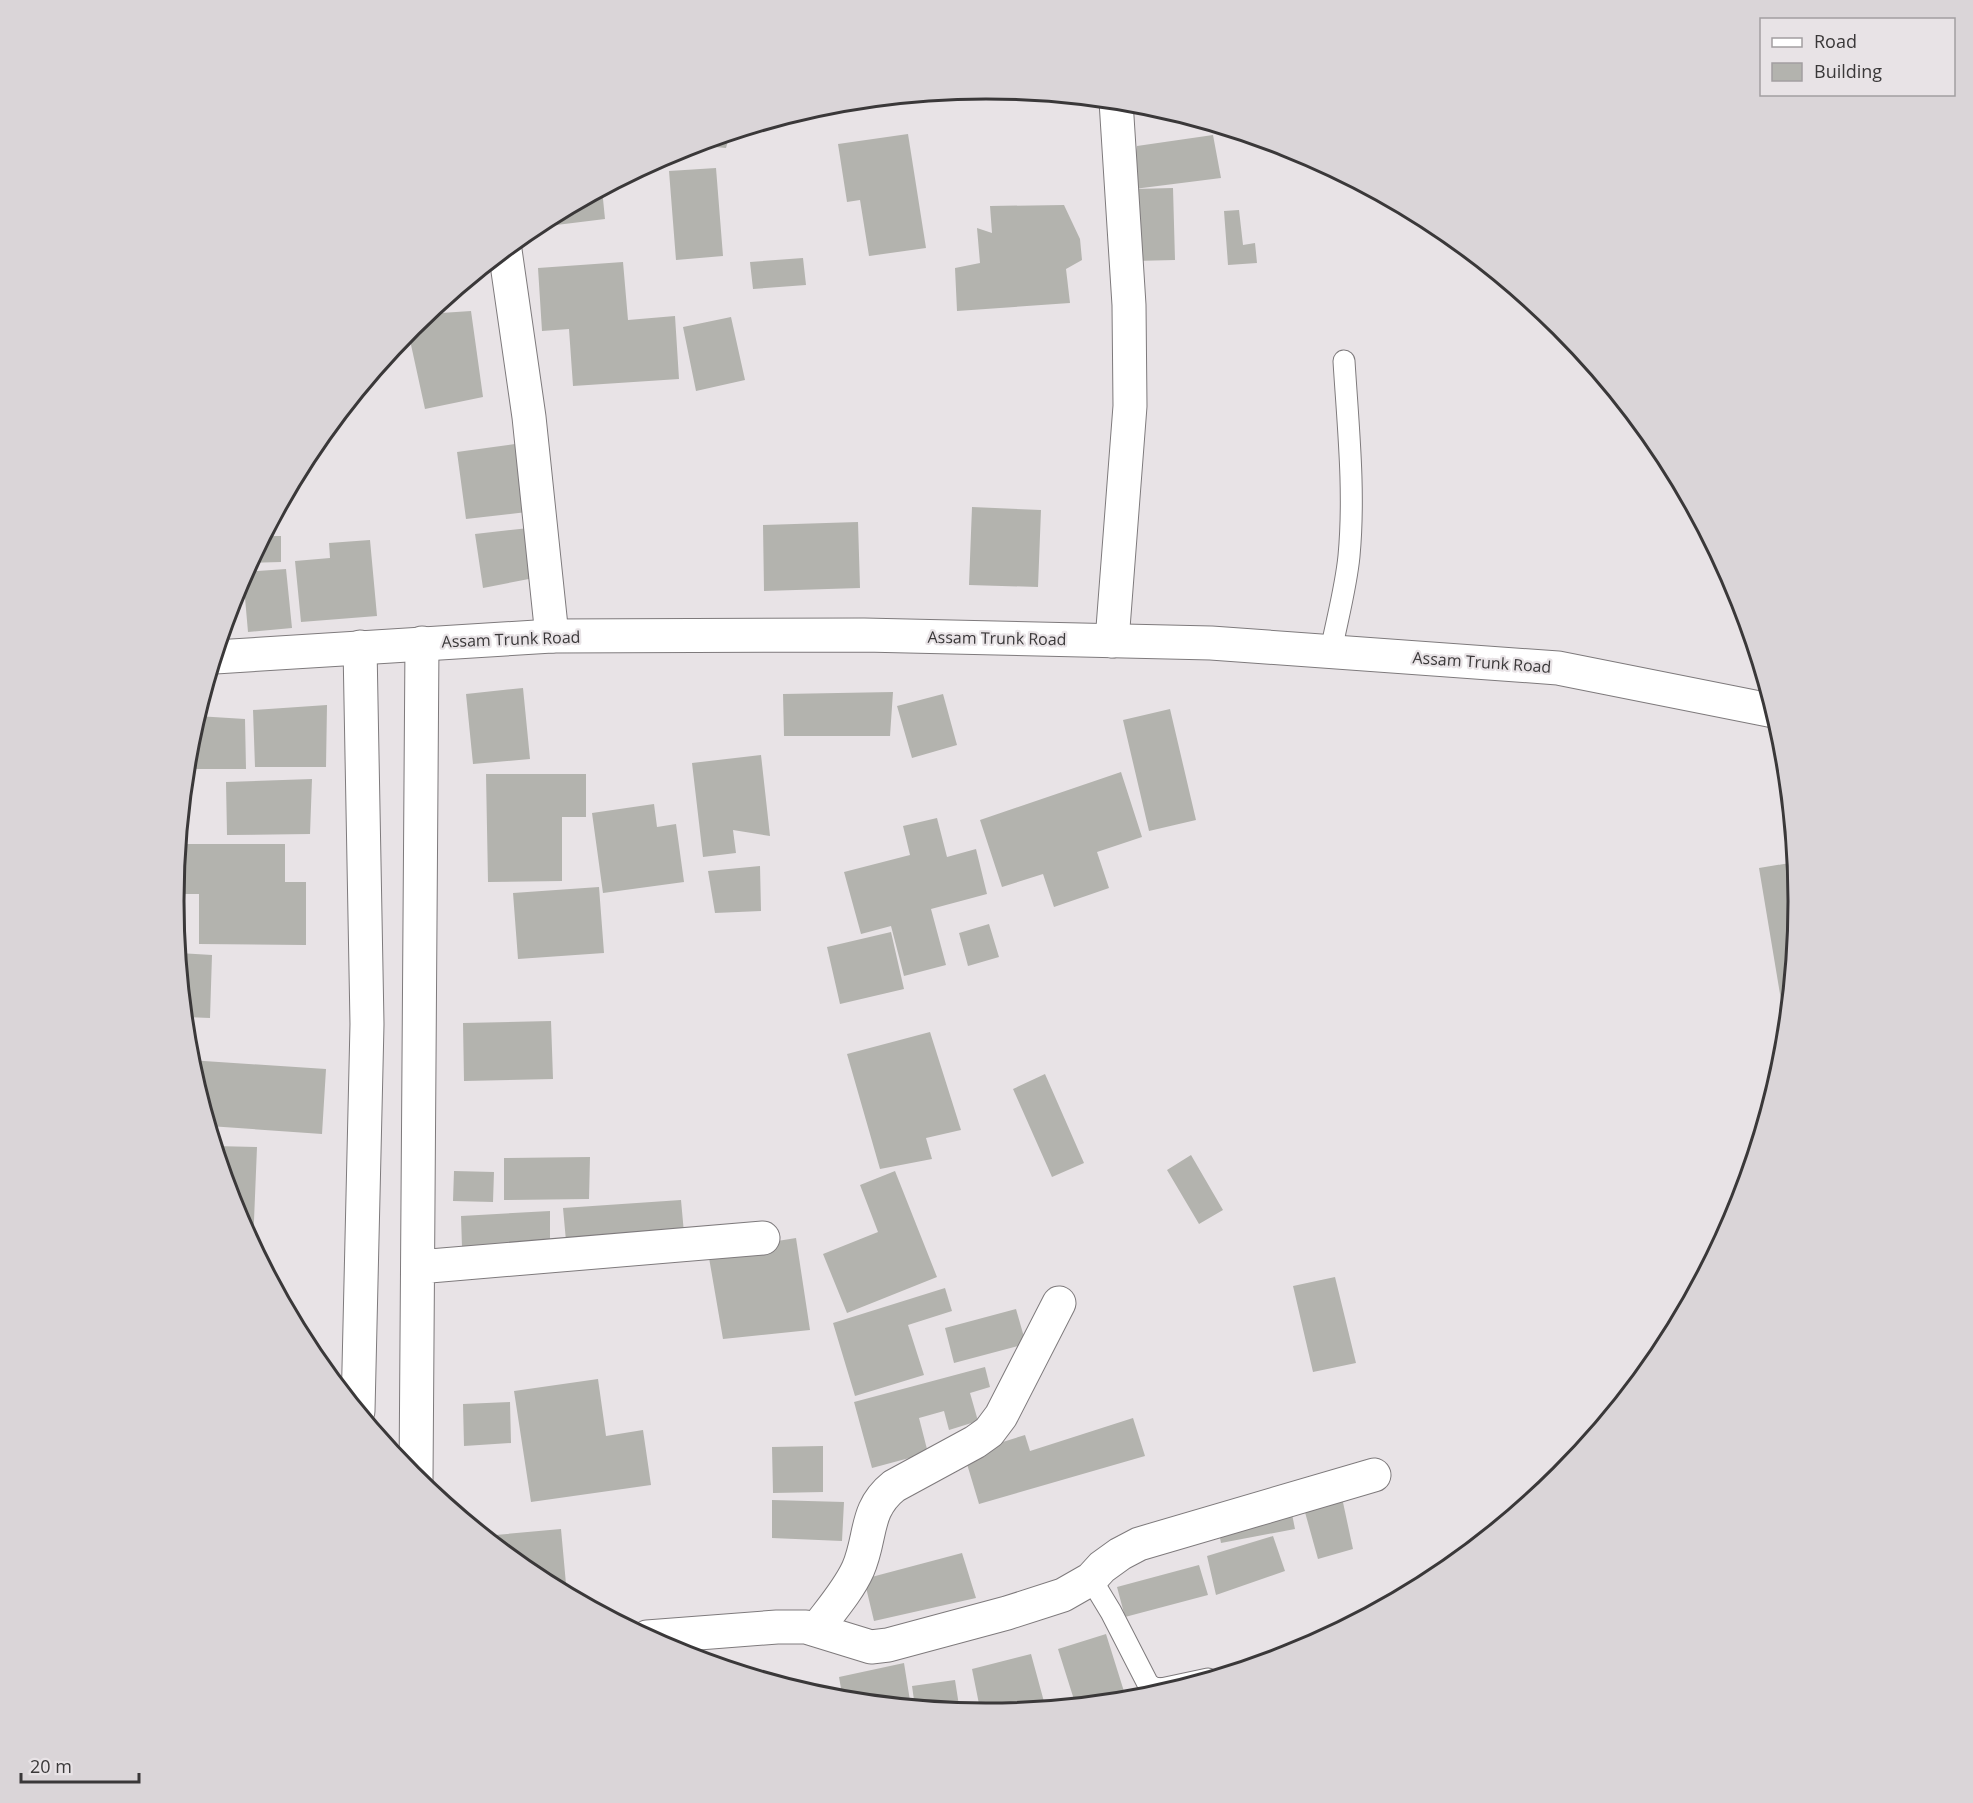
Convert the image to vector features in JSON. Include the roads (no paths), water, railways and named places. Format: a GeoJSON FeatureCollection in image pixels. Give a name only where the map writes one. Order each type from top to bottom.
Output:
{"type":"FeatureCollection","features":[{"type":"Feature","properties":{"kind":"street"},"geometry":{"type":"LineString","coordinates":[[1112,641],[1130,406],[1129,305],[1117,110]]}},
{"type":"Feature","properties":{"kind":"street"},"geometry":{"type":"LineString","coordinates":[[506,259],[529,417],[552,636]]}},
{"type":"Feature","properties":{"kind":"street","name":"Assam Trunk Road"},"geometry":{"type":"LineString","coordinates":[[223,656],[552,636],[864,635],[1211,643],[1558,668],[1766,709]]}},
{"type":"Feature","properties":{"kind":"street"},"geometry":{"type":"LineString","coordinates":[[416,1466],[422,643]]}},
{"type":"Feature","properties":{"kind":"street"},"geometry":{"type":"LineString","coordinates":[[358,1400],[367,1024],[360,647]]}},
{"type":"Feature","properties":{"kind":"street"},"geometry":{"type":"LineString","coordinates":[[418,1267],[763,1238]]}},
{"type":"Feature","properties":{"kind":"street"},"geometry":{"type":"LineString","coordinates":[[816,1630],[858,1568],[876,1504],[894,1486],[989,1432],[1001,1416],[1059,1303]]}},
{"type":"Feature","properties":{"kind":"street"},"geometry":{"type":"LineString","coordinates":[[663,1636],[806,1627],[871,1647],[888,1646],[1007,1614],[1064,1595],[1091,1579],[1102,1567],[1120,1554],[1139,1544],[1374,1476]]}},
{"type":"Feature","properties":{"kind":"lane"},"geometry":{"type":"LineString","coordinates":[[1331,651],[1349,559],[1352,503],[1344,361]]}},
{"type":"Feature","properties":{"kind":"lane"},"geometry":{"type":"LineString","coordinates":[[1091,1579],[1111,1612],[1143,1677],[1152,1687]]}}]}
